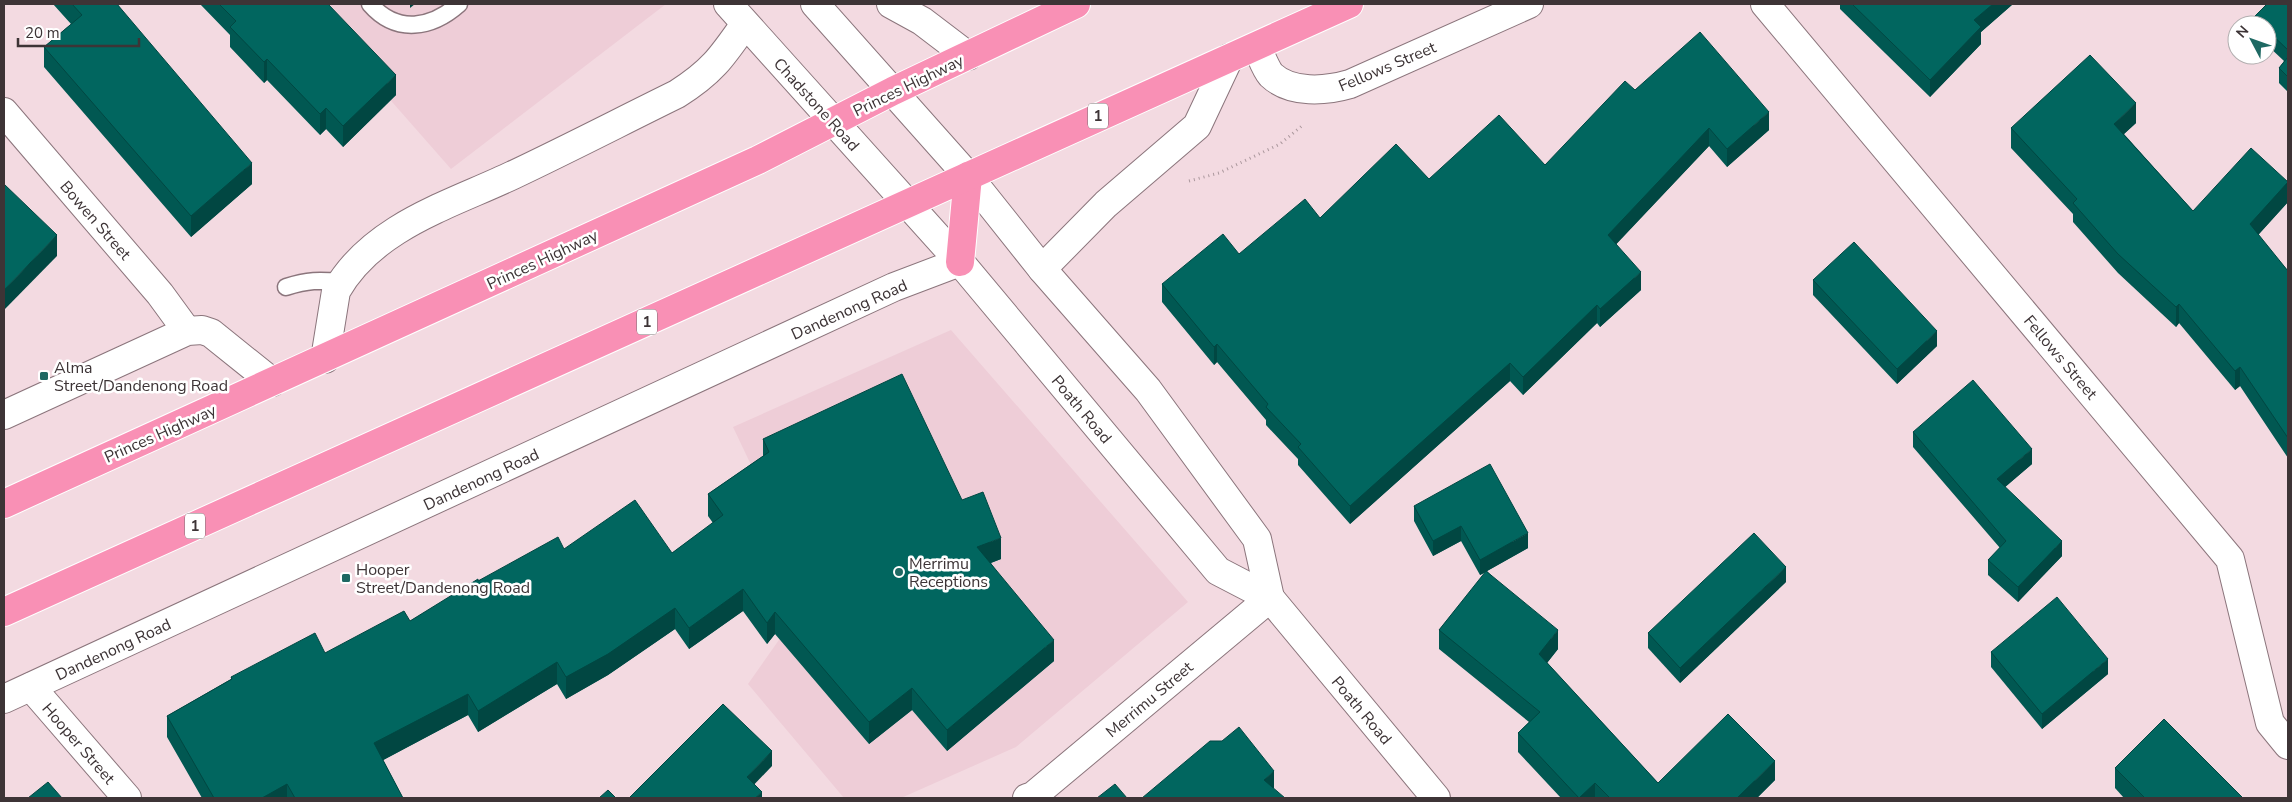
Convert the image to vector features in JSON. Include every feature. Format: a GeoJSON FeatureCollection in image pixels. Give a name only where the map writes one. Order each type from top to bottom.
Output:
{"type":"FeatureCollection","features":[{"type":"Feature","properties":{"kind":"highway","name":"Princes Highway"},"geometry":{"type":"LineString","coordinates":[[4,504],[758,160],[893,91],[1076,4]]}},
{"type":"Feature","properties":{"kind":"highway","name":"1"},"geometry":{"type":"LineString","coordinates":[[4,612],[1349,4]]}},
{"type":"Feature","properties":{"kind":"highway"},"geometry":{"type":"LineString","coordinates":[[960,262],[968,176]]}},
{"type":"Feature","properties":{"kind":"street"},"geometry":{"type":"LineString","coordinates":[[815,4],[968,176]]}},
{"type":"Feature","properties":{"kind":"street"},"geometry":{"type":"LineString","coordinates":[[891,4],[922,20],[968,56]]}},
{"type":"Feature","properties":{"kind":"street","name":"Fellows Street"},"geometry":{"type":"LineString","coordinates":[[1257,47],[1270,74],[1283,83],[1303,88],[1334,89],[1350,84],[1529,4]]}},
{"type":"Feature","properties":{"kind":"street","name":"Fellows Street"},"geometry":{"type":"LineString","coordinates":[[1765,4],[2230,559],[2270,723],[2288,745]]}},
{"type":"Feature","properties":{"kind":"street"},"geometry":{"type":"LineString","coordinates":[[324,359],[336,291],[341,282],[373,247],[390,234],[413,221],[513,175],[677,94],[699,80],[715,66],[737,14]]}},
{"type":"Feature","properties":{"kind":"street","name":"Chadstone Road"},"geometry":{"type":"LineString","coordinates":[[737,14],[907,203]]}},
{"type":"Feature","properties":{"kind":"street"},"geometry":{"type":"LineString","coordinates":[[1042,268],[1106,204],[1197,126],[1229,58]]}},
{"type":"Feature","properties":{"kind":"street","name":"Bowen Street"},"geometry":{"type":"LineString","coordinates":[[4,112],[160,294],[187,330]]}},
{"type":"Feature","properties":{"kind":"street","name":"Poath Road"},"geometry":{"type":"LineString","coordinates":[[968,176],[1042,268],[1148,390],[1257,539],[1270,598]]}},
{"type":"Feature","properties":{"kind":"street","name":"Poath Road"},"geometry":{"type":"LineString","coordinates":[[907,203],[960,262],[1218,571],[1270,598],[1436,798]]}},
{"type":"Feature","properties":{"kind":"street","name":"Dandenong Road"},"geometry":{"type":"LineString","coordinates":[[4,699],[894,287],[960,262]]}},
{"type":"Feature","properties":{"kind":"street"},"geometry":{"type":"LineString","coordinates":[[4,415],[187,330],[202,330],[211,333],[272,382]]}},
{"type":"Feature","properties":{"kind":"street","name":"Merrimu Street"},"geometry":{"type":"LineString","coordinates":[[1027,798],[1040,790],[1270,598]]}},
{"type":"Feature","properties":{"kind":"street","name":"Hooper Street"},"geometry":{"type":"LineString","coordinates":[[31,687],[127,798]]}},
{"type":"Feature","properties":{"kind":"lane"},"geometry":{"type":"LineString","coordinates":[[370,4],[384,16],[411,25],[436,21],[460,4]]}},
{"type":"Feature","properties":{"kind":"lane"},"geometry":{"type":"LineString","coordinates":[[286,287],[305,281],[341,282]]}},
{"type":"Feature","properties":{"kind":"path"},"geometry":{"type":"LineString","coordinates":[[1181,184],[1219,173],[1280,144],[1312,117],[1334,89]]}},
{"type":"Feature","properties":{"kind":"shaded area"},"geometry":{"type":"Polygon","coordinates":[[[306,4],[666,4],[451,169],[306,4]]]}},
{"type":"Feature","properties":{"kind":"shaded area"},"geometry":{"type":"Polygon","coordinates":[[[951,330],[1188,602],[1016,747],[901,798],[844,798],[748,684],[812,593],[733,427],[951,330]]]}},
{"type":"Feature","properties":{"kind":"building"},"geometry":{"type":"Polygon","coordinates":[[[72,4],[117,4],[252,163],[191,216],[44,47],[82,15],[72,4]]]}},
{"type":"Feature","properties":{"kind":"building"},"geometry":{"type":"Polygon","coordinates":[[[219,4],[328,4],[396,75],[343,126],[326,108],[320,114],[267,59],[264,62],[230,27],[236,21],[219,4]]]}},
{"type":"Feature","properties":{"kind":"building"},"geometry":{"type":"Polygon","coordinates":[[[1852,4],[1993,4],[1974,20],[1981,27],[1930,80],[1852,4]]]}},
{"type":"Feature","properties":{"kind":"building"},"geometry":{"type":"Polygon","coordinates":[[[2267,4],[2288,4],[2288,50],[2277,40],[2277,15],[2256,15],[2267,4]]]}},
{"type":"Feature","properties":{"kind":"building"},"geometry":{"type":"Polygon","coordinates":[[[1700,32],[1769,112],[1727,149],[1709,128],[1608,235],[1641,272],[1600,309],[1597,305],[1523,377],[1510,363],[1350,506],[1298,447],[1301,444],[1266,407],[1268,404],[1217,344],[1214,347],[1162,284],[1223,234],[1239,254],[1305,199],[1320,218],[1396,144],[1429,179],[1499,115],[1545,165],[1625,81],[1635,90],[1700,32]]]}},
{"type":"Feature","properties":{"kind":"building"},"geometry":{"type":"Polygon","coordinates":[[[2090,55],[2136,103],[2114,124],[2193,211],[2251,148],[2288,182],[2250,224],[2288,271],[2288,438],[2240,367],[2235,371],[2179,304],[2176,307],[2118,254],[2073,203],[2077,199],[2011,128],[2090,55]]]}},
{"type":"Feature","properties":{"kind":"building"},"geometry":{"type":"Polygon","coordinates":[[[2288,57],[2288,77],[2279,68],[2288,57]]]}},
{"type":"Feature","properties":{"kind":"building"},"geometry":{"type":"Polygon","coordinates":[[[4,184],[57,235],[4,290],[4,184]]]}},
{"type":"Feature","properties":{"kind":"building"},"geometry":{"type":"Polygon","coordinates":[[[1854,242],[1937,331],[1897,369],[1813,280],[1854,242]]]}},
{"type":"Feature","properties":{"kind":"building"},"geometry":{"type":"Polygon","coordinates":[[[902,374],[962,500],[983,492],[1001,538],[977,547],[1054,640],[947,730],[912,688],[869,722],[775,612],[767,623],[743,589],[689,628],[675,608],[608,654],[566,677],[557,662],[478,711],[468,694],[374,743],[403,798],[295,798],[287,784],[262,798],[214,798],[167,716],[232,679],[231,677],[315,633],[325,653],[404,611],[410,621],[478,579],[478,581],[558,537],[564,549],[635,500],[672,553],[723,515],[708,494],[769,452],[763,439],[902,374]]]}},
{"type":"Feature","properties":{"kind":"building"},"geometry":{"type":"Polygon","coordinates":[[[1973,380],[2032,449],[1997,479],[2062,541],[2018,587],[1988,560],[2006,541],[1913,432],[1973,380]]]}},
{"type":"Feature","properties":{"kind":"building"},"geometry":{"type":"Polygon","coordinates":[[[1490,464],[1528,533],[1480,560],[1461,526],[1433,541],[1414,506],[1490,464]]]}},
{"type":"Feature","properties":{"kind":"building"},"geometry":{"type":"Polygon","coordinates":[[[1754,533],[1786,567],[1680,668],[1648,633],[1754,533]]]}},
{"type":"Feature","properties":{"kind":"building"},"geometry":{"type":"Polygon","coordinates":[[[1486,571],[1558,630],[1539,654],[1658,783],[1728,714],[1775,761],[1737,798],[1610,798],[1595,783],[1579,798],[1518,733],[1540,712],[1439,630],[1486,571]]]}},
{"type":"Feature","properties":{"kind":"building"},"geometry":{"type":"Polygon","coordinates":[[[2057,597],[2108,659],[2042,714],[1991,652],[2057,597]]]}},
{"type":"Feature","properties":{"kind":"building"},"geometry":{"type":"Polygon","coordinates":[[[723,704],[772,751],[747,777],[762,792],[755,798],[629,798],[723,704]]]}},
{"type":"Feature","properties":{"kind":"building"},"geometry":{"type":"Polygon","coordinates":[[[2164,719],[2243,798],[2145,798],[2115,768],[2164,719]]]}},
{"type":"Feature","properties":{"kind":"building"},"geometry":{"type":"Polygon","coordinates":[[[1239,727],[1274,771],[1264,780],[1285,798],[1142,798],[1210,741],[1222,741],[1239,727]]]}},
{"type":"Feature","properties":{"kind":"building"},"geometry":{"type":"Polygon","coordinates":[[[48,782],[62,798],[28,798],[48,782]]]}},
{"type":"Feature","properties":{"kind":"building"},"geometry":{"type":"Polygon","coordinates":[[[1115,784],[1127,798],[1097,798],[1115,784]]]}},
{"type":"Feature","properties":{"kind":"building"},"geometry":{"type":"Polygon","coordinates":[[[608,790],[616,798],[599,798],[608,790]]]}},
{"type":"Feature","properties":{"kind":"place","name":"Alma Street/Dandenong Road"},"geometry":{"type":"Point","coordinates":[44,376]}},
{"type":"Feature","properties":{"kind":"place","name":"Merrimu Receptions"},"geometry":{"type":"Point","coordinates":[899,572]}},
{"type":"Feature","properties":{"kind":"place","name":"Hooper Street/Dandenong Road"},"geometry":{"type":"Point","coordinates":[346,578]}}]}
